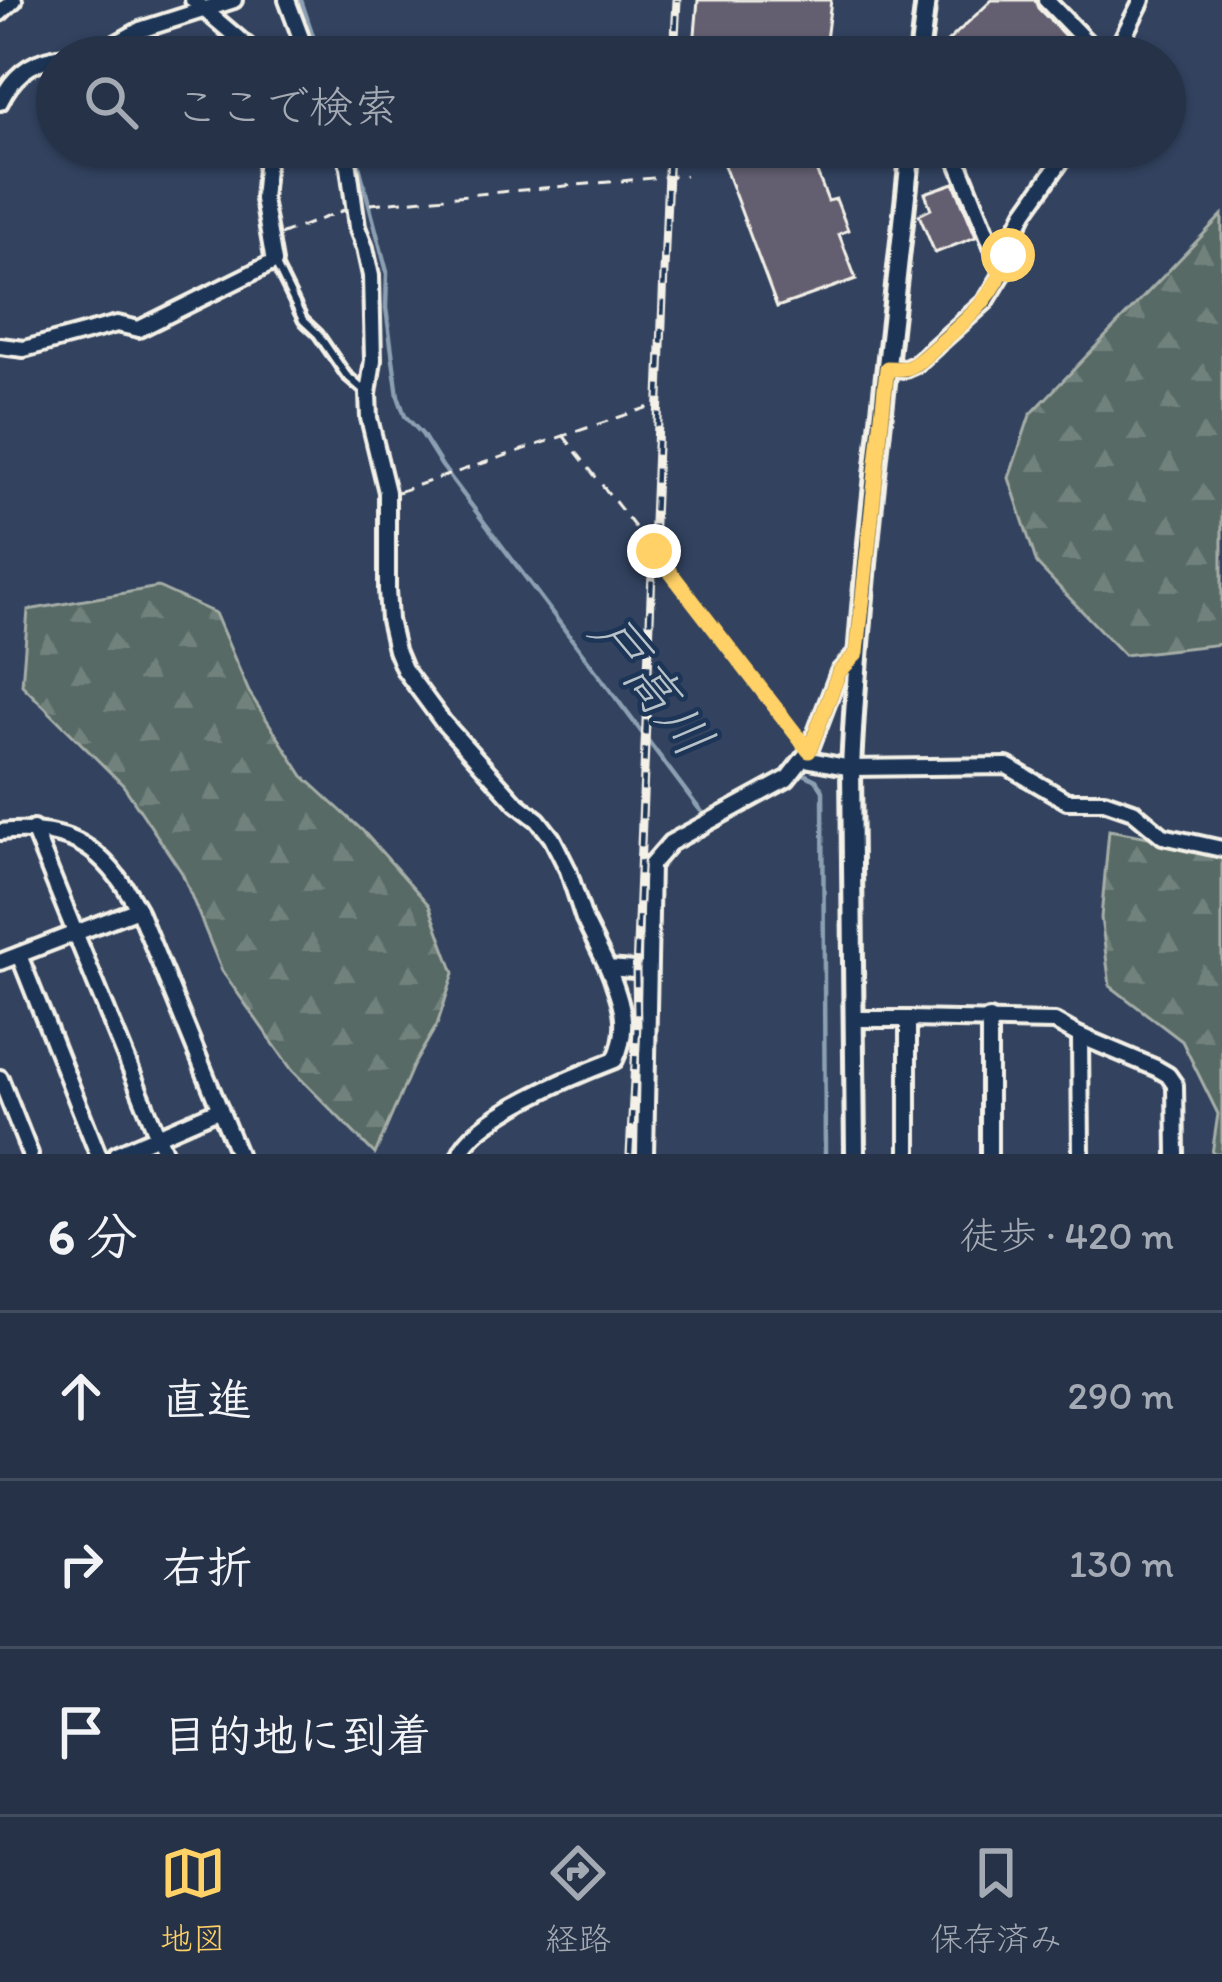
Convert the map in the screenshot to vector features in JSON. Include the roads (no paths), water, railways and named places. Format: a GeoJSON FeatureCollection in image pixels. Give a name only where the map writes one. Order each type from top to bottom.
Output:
{"type":"FeatureCollection","features":[{"type":"Feature","properties":{"kind":"street"},"geometry":{"type":"LineString","coordinates":[[0,13],[14,0]]}},
{"type":"Feature","properties":{"kind":"street"},"geometry":{"type":"LineString","coordinates":[[129,36],[199,6],[235,0]]}},
{"type":"Feature","properties":{"kind":"street"},"geometry":{"type":"LineString","coordinates":[[287,0],[300,36]]}},
{"type":"Feature","properties":{"kind":"street"},"geometry":{"type":"LineString","coordinates":[[922,36],[926,0]]}},
{"type":"Feature","properties":{"kind":"street"},"geometry":{"type":"LineString","coordinates":[[1046,0],[1081,36]]}},
{"type":"Feature","properties":{"kind":"street"},"geometry":{"type":"LineString","coordinates":[[1123,36],[1142,0]]}},
{"type":"Feature","properties":{"kind":"street"},"geometry":{"type":"LineString","coordinates":[[199,6],[235,36]]}},
{"type":"Feature","properties":{"kind":"street"},"geometry":{"type":"LineString","coordinates":[[0,102],[5,75],[36,62]]}},
{"type":"Feature","properties":{"kind":"street"},"geometry":{"type":"LineString","coordinates":[[0,346],[24,349],[117,324],[139,329],[274,262],[263,199],[266,168]]}},
{"type":"Feature","properties":{"kind":"street"},"geometry":{"type":"LineString","coordinates":[[349,168],[356,227],[373,301],[369,418],[387,492],[389,620],[404,669],[443,722],[552,838],[620,996],[624,1016],[623,1043],[615,1060],[543,1091],[480,1129],[460,1154]]}},
{"type":"Feature","properties":{"kind":"street"},"geometry":{"type":"LineString","coordinates":[[855,1154],[851,768],[857,653],[909,168]]}},
{"type":"Feature","properties":{"kind":"street"},"geometry":{"type":"LineString","coordinates":[[960,168],[1003,273]]}},
{"type":"Feature","properties":{"kind":"street"},"geometry":{"type":"LineString","coordinates":[[887,368],[916,364],[986,301],[1003,273],[1025,212],[1056,168]]}},
{"type":"Feature","properties":{"kind":"street"},"geometry":{"type":"LineString","coordinates":[[645,1154],[651,866],[660,852],[682,836],[787,779],[807,755],[839,672],[857,653]]}},
{"type":"Feature","properties":{"kind":"street"},"geometry":{"type":"LineString","coordinates":[[807,755],[851,768],[1007,766],[1067,801],[1104,801],[1132,811],[1163,836],[1222,849]]}},
{"type":"Feature","properties":{"kind":"street"},"geometry":{"type":"LineString","coordinates":[[0,832],[33,829],[58,834],[108,862],[122,879],[238,1154]]}},
{"type":"Feature","properties":{"kind":"street"},"geometry":{"type":"LineString","coordinates":[[33,829],[165,1154]]}},
{"type":"Feature","properties":{"kind":"street"},"geometry":{"type":"LineString","coordinates":[[0,962],[138,909]]}},
{"type":"Feature","properties":{"kind":"street"},"geometry":{"type":"LineString","coordinates":[[19,955],[98,1154]]}},
{"type":"Feature","properties":{"kind":"street"},"geometry":{"type":"LineString","coordinates":[[608,968],[649,971]]}},
{"type":"Feature","properties":{"kind":"street"},"geometry":{"type":"LineString","coordinates":[[854,1019],[1054,1022],[1168,1075],[1177,1100],[1177,1154]]}},
{"type":"Feature","properties":{"kind":"street"},"geometry":{"type":"LineString","coordinates":[[908,1019],[908,1154]]}},
{"type":"Feature","properties":{"kind":"street"},"geometry":{"type":"LineString","coordinates":[[988,1019],[989,1154]]}},
{"type":"Feature","properties":{"kind":"street"},"geometry":{"type":"LineString","coordinates":[[1080,1036],[1081,1154]]}},
{"type":"Feature","properties":{"kind":"street"},"geometry":{"type":"LineString","coordinates":[[0,1078],[30,1154]]}},
{"type":"Feature","properties":{"kind":"street"},"geometry":{"type":"LineString","coordinates":[[116,1154],[220,1109]]}},
{"type":"Feature","properties":{"kind":"lane"},"geometry":{"type":"LineString","coordinates":[[274,262],[303,320],[346,375],[368,394]]}},
{"type":"Feature","properties":{"kind":"waterway","name":"戸高川"},"geometry":{"type":"LineString","coordinates":[[301,0],[313,36]]}},
{"type":"Feature","properties":{"kind":"waterway","name":"戸高川"},"geometry":{"type":"LineString","coordinates":[[360,168],[387,272],[386,308],[405,416],[697,806],[706,817],[710,814]]}},
{"type":"Feature","properties":{"kind":"waterway","name":"戸高川"},"geometry":{"type":"LineString","coordinates":[[767,782],[788,770]]}},
{"type":"Feature","properties":{"kind":"waterway","name":"戸高川"},"geometry":{"type":"LineString","coordinates":[[798,771],[816,780],[823,791],[825,1154]]}},
{"type":"Feature","properties":{"kind":"railway"},"geometry":{"type":"LineString","coordinates":[[675,36],[677,0]]}},
{"type":"Feature","properties":{"kind":"railway"},"geometry":{"type":"LineString","coordinates":[[630,1154],[668,168]]}}]}
